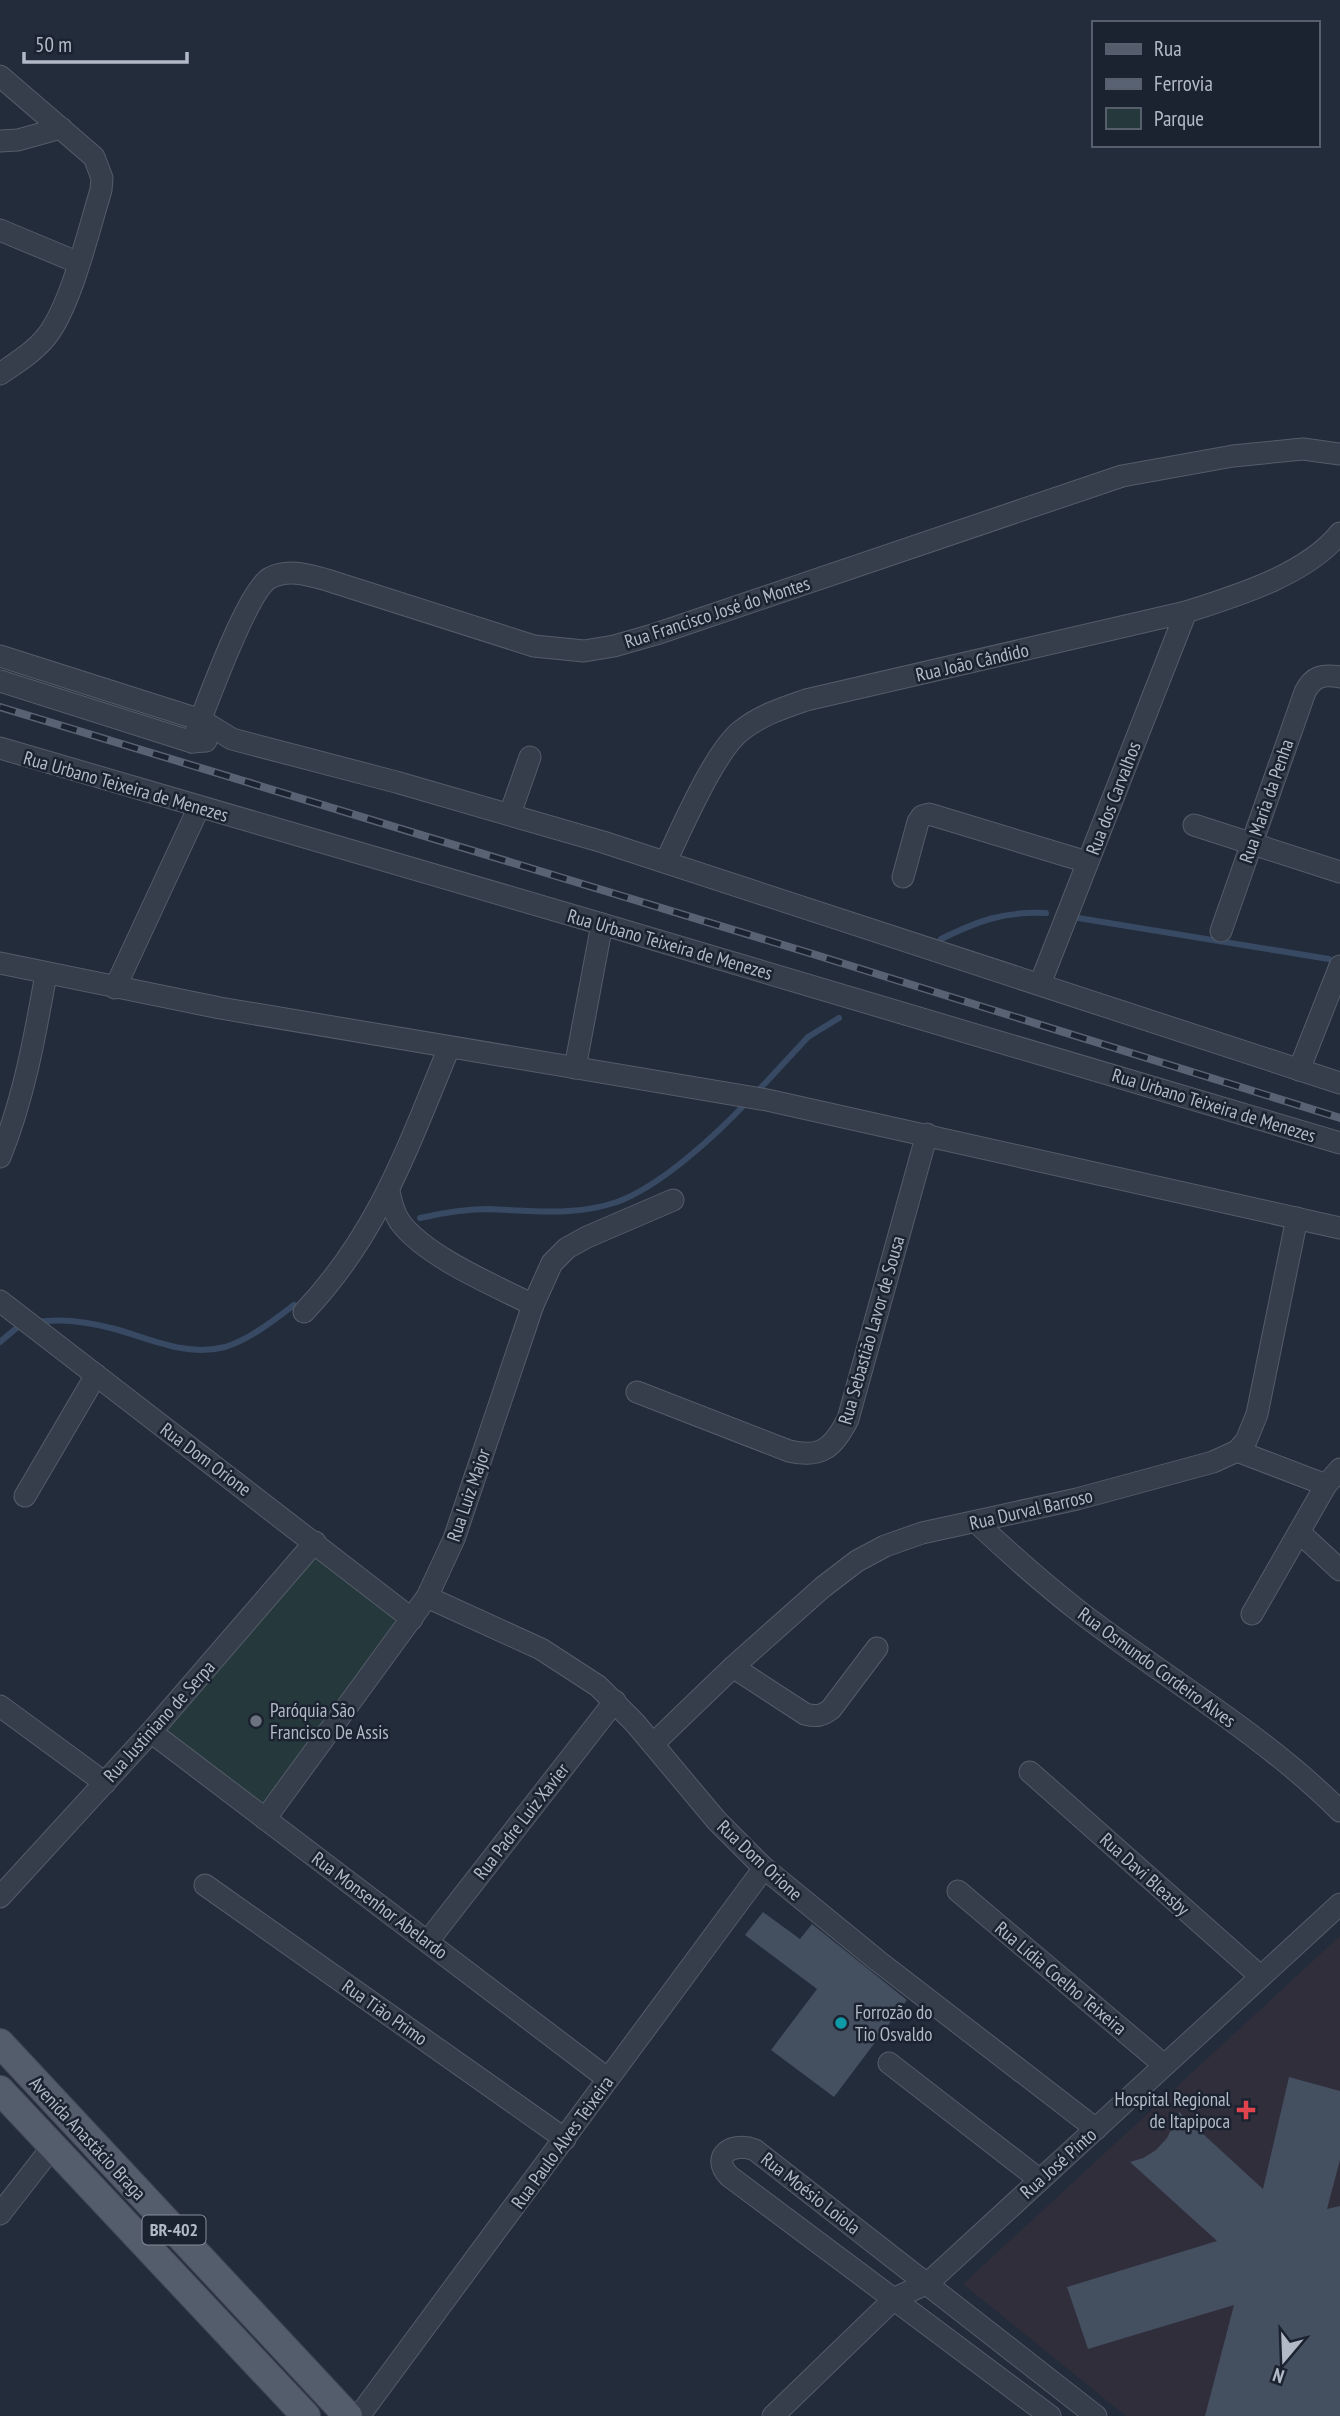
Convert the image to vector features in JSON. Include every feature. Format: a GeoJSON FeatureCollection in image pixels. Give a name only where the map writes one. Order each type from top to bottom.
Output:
{"type":"FeatureCollection","features":[{"type":"Feature","properties":{"kind":"main road","name":"Avenida Anastácio Braga"},"geometry":{"type":"LineString","coordinates":[[0,2043],[348,2416]]}},
{"type":"Feature","properties":{"kind":"main road","name":"Avenida Anastácio Braga"},"geometry":{"type":"LineString","coordinates":[[0,2090],[306,2416]]}},
{"type":"Feature","properties":{"kind":"street"},"geometry":{"type":"LineString","coordinates":[[0,76],[94,158],[102,178],[101,190],[79,263],[57,318],[47,336],[0,374]]}},
{"type":"Feature","properties":{"kind":"street"},"geometry":{"type":"LineString","coordinates":[[0,141],[29,138],[61,128]]}},
{"type":"Feature","properties":{"kind":"street"},"geometry":{"type":"LineString","coordinates":[[0,230],[79,263]]}},
{"type":"Feature","properties":{"kind":"street","name":"Rua Francisco José do Montes"},"geometry":{"type":"LineString","coordinates":[[192,742],[248,605],[268,578],[283,573],[302,573],[327,580],[534,646],[583,651],[656,635],[1122,476],[1233,456],[1303,449],[1340,454]]}},
{"type":"Feature","properties":{"kind":"street","name":"Rua João Cândido"},"geometry":{"type":"LineString","coordinates":[[666,861],[718,759],[740,731],[770,712],[806,700],[1186,612],[1224,600],[1284,573],[1322,550],[1340,533]]}},
{"type":"Feature","properties":{"kind":"street","name":"Rua dos Carvalhos"},"geometry":{"type":"LineString","coordinates":[[1040,985],[1186,612]]}},
{"type":"Feature","properties":{"kind":"street"},"geometry":{"type":"LineString","coordinates":[[0,656],[201,720],[232,739],[510,814],[666,861],[1340,1083]]}},
{"type":"Feature","properties":{"kind":"street","name":"Rua Maria da Penha"},"geometry":{"type":"LineString","coordinates":[[1221,930],[1309,683],[1317,676],[1340,677]]}},
{"type":"Feature","properties":{"kind":"street"},"geometry":{"type":"LineString","coordinates":[[0,681],[192,742],[232,739]]}},
{"type":"Feature","properties":{"kind":"street","name":"Rua Urbano Teixeira de Menezes"},"geometry":{"type":"LineString","coordinates":[[0,748],[1340,1143]]}},
{"type":"Feature","properties":{"kind":"street"},"geometry":{"type":"LineString","coordinates":[[510,814],[530,757]]}},
{"type":"Feature","properties":{"kind":"street"},"geometry":{"type":"LineString","coordinates":[[115,988],[199,807]]}},
{"type":"Feature","properties":{"kind":"street"},"geometry":{"type":"LineString","coordinates":[[903,877],[918,822],[922,816],[929,814],[1087,862]]}},
{"type":"Feature","properties":{"kind":"street"},"geometry":{"type":"LineString","coordinates":[[1194,825],[1340,872]]}},
{"type":"Feature","properties":{"kind":"street"},"geometry":{"type":"LineString","coordinates":[[575,1068],[602,924]]}},
{"type":"Feature","properties":{"kind":"street"},"geometry":{"type":"LineString","coordinates":[[0,963],[115,988],[449,1048],[767,1100],[1340,1228]]}},
{"type":"Feature","properties":{"kind":"street"},"geometry":{"type":"LineString","coordinates":[[1299,1070],[1340,966]]}},
{"type":"Feature","properties":{"kind":"street"},"geometry":{"type":"LineString","coordinates":[[0,1157],[30,1064],[46,974]]}},
{"type":"Feature","properties":{"kind":"street"},"geometry":{"type":"LineString","coordinates":[[304,1312],[338,1274],[389,1191],[449,1048]]}},
{"type":"Feature","properties":{"kind":"street","name":"Rua Sebastião Lavor de Sousa"},"geometry":{"type":"LineString","coordinates":[[638,1392],[802,1455],[815,1454],[827,1448],[839,1437],[848,1419],[927,1134]]}},
{"type":"Feature","properties":{"kind":"street"},"geometry":{"type":"LineString","coordinates":[[389,1191],[400,1222],[419,1241],[456,1265],[533,1305]]}},
{"type":"Feature","properties":{"kind":"street","name":"Rua Luiz Major"},"geometry":{"type":"LineString","coordinates":[[265,1819],[427,1597],[454,1539],[533,1305],[552,1263],[567,1248],[673,1200]]}},
{"type":"Feature","properties":{"kind":"street"},"geometry":{"type":"LineString","coordinates":[[1252,1614],[1333,1477],[1237,1451],[1246,1441],[1257,1414],[1297,1219]]}},
{"type":"Feature","properties":{"kind":"street","name":"Rua Dom Orione"},"geometry":{"type":"LineString","coordinates":[[8,1307],[412,1619]]}},
{"type":"Feature","properties":{"kind":"street"},"geometry":{"type":"LineString","coordinates":[[25,1496],[96,1375]]}},
{"type":"Feature","properties":{"kind":"street","name":"Rua Durval Barroso"},"geometry":{"type":"LineString","coordinates":[[653,1744],[733,1667],[823,1587],[858,1561],[885,1546],[922,1533],[1077,1499],[1213,1462],[1237,1451]]}},
{"type":"Feature","properties":{"kind":"street","name":"Rua Osmundo Cordeiro Alves"},"geometry":{"type":"LineString","coordinates":[[976,1522],[1082,1613],[1293,1768],[1340,1811]]}},
{"type":"Feature","properties":{"kind":"street"},"geometry":{"type":"LineString","coordinates":[[1299,1532],[1340,1570]]}},
{"type":"Feature","properties":{"kind":"street","name":"Rua Justiniano de Serpa"},"geometry":{"type":"LineString","coordinates":[[0,1897],[151,1732],[315,1542]]}},
{"type":"Feature","properties":{"kind":"street","name":"Rua Dom Orione"},"geometry":{"type":"LineString","coordinates":[[427,1597],[541,1649],[579,1673],[615,1702],[717,1821],[764,1867],[878,1961],[1096,2129]]}},
{"type":"Feature","properties":{"kind":"street"},"geometry":{"type":"LineString","coordinates":[[733,1667],[805,1714],[823,1716],[877,1648]]}},
{"type":"Feature","properties":{"kind":"street","name":"Rua Padre Luiz Xavier"},"geometry":{"type":"LineString","coordinates":[[428,1941],[615,1702]]}},
{"type":"Feature","properties":{"kind":"street"},"geometry":{"type":"LineString","coordinates":[[0,1706],[105,1783]]}},
{"type":"Feature","properties":{"kind":"street","name":"Rua Monsenhor Abelardo"},"geometry":{"type":"LineString","coordinates":[[151,1732],[608,2079]]}},
{"type":"Feature","properties":{"kind":"street","name":"Rua Davi Bleasby"},"geometry":{"type":"LineString","coordinates":[[1030,1772],[1260,1976]]}},
{"type":"Feature","properties":{"kind":"street","name":"Rua Paulo Alves Teixeira"},"geometry":{"type":"LineString","coordinates":[[359,2416],[764,1867]]}},
{"type":"Feature","properties":{"kind":"street","name":"Rua Tião Primo"},"geometry":{"type":"LineString","coordinates":[[205,1885],[565,2139]]}},
{"type":"Feature","properties":{"kind":"street","name":"Rua Lídia Coelho Teixeira"},"geometry":{"type":"LineString","coordinates":[[958,1891],[1164,2066]]}},
{"type":"Feature","properties":{"kind":"street","name":"Rua José Pinto"},"geometry":{"type":"LineString","coordinates":[[773,2416],[895,2298],[928,2283],[1340,1904]]}},
{"type":"Feature","properties":{"kind":"street"},"geometry":{"type":"LineString","coordinates":[[889,2063],[1040,2180]]}},
{"type":"Feature","properties":{"kind":"street","name":"Rua Moésio Loiola"},"geometry":{"type":"LineString","coordinates":[[1049,2416],[729,2176],[721,2162],[724,2155],[733,2146],[743,2145],[755,2150],[1096,2416]]}},
{"type":"Feature","properties":{"kind":"street"},"geometry":{"type":"LineString","coordinates":[[0,2214],[53,2146]]}},
{"type":"Feature","properties":{"kind":"shaded area","name":"Hospital Regional de Itapipoca"},"geometry":{"type":"Polygon","coordinates":[[[1340,1936],[1340,2416],[1126,2416],[963,2284],[1340,1936]]]}},
{"type":"Feature","properties":{"kind":"green space"},"geometry":{"type":"Polygon","coordinates":[[[315,1542],[412,1619],[265,1819],[151,1732],[315,1542]]]}},
{"type":"Feature","properties":{"kind":"building","name":"Forrozão do Tio Osvaldo"},"geometry":{"type":"Polygon","coordinates":[[[763,1912],[800,1939],[812,1924],[907,2000],[834,2097],[771,2050],[817,1989],[745,1935],[763,1912]]]}},
{"type":"Feature","properties":{"kind":"building"},"geometry":{"type":"Polygon","coordinates":[[[1289,2077],[1340,2091],[1340,2160],[1327,2209],[1340,2206],[1340,2416],[1205,2416],[1234,2305],[1088,2349],[1067,2287],[1217,2241],[1130,2162],[1156,2150],[1167,2138],[1179,2112],[1263,2189],[1289,2077]]]}},
{"type":"Feature","properties":{"kind":"waterway"},"geometry":{"type":"LineString","coordinates":[[941,939],[992,918],[1046,913]]}},
{"type":"Feature","properties":{"kind":"waterway"},"geometry":{"type":"LineString","coordinates":[[1072,917],[1329,959]]}},
{"type":"Feature","properties":{"kind":"waterway"},"geometry":{"type":"LineString","coordinates":[[756,1093],[808,1037],[839,1018]]}},
{"type":"Feature","properties":{"kind":"waterway"},"geometry":{"type":"LineString","coordinates":[[420,1218],[480,1209],[575,1211],[617,1202],[669,1172],[704,1144],[748,1101]]}},
{"type":"Feature","properties":{"kind":"waterway"},"geometry":{"type":"LineString","coordinates":[[36,1322],[56,1320],[86,1323],[169,1345],[211,1350],[243,1339],[294,1305]]}},
{"type":"Feature","properties":{"kind":"waterway"},"geometry":{"type":"LineString","coordinates":[[0,1342],[19,1326],[25,1325]]}},
{"type":"Feature","properties":{"kind":"railway"},"geometry":{"type":"LineString","coordinates":[[0,707],[816,955],[1340,1118]]}},
{"type":"Feature","properties":{"kind":"place","name":"Paróquia São Francisco De Assis"},"geometry":{"type":"Point","coordinates":[256,1721]}},
{"type":"Feature","properties":{"kind":"place","name":"Forrozão do Tio Osvaldo"},"geometry":{"type":"Point","coordinates":[841,2023]}},
{"type":"Feature","properties":{"kind":"place","name":"Hospital Regional de Itapipoca"},"geometry":{"type":"Point","coordinates":[1246,2110]}}]}
